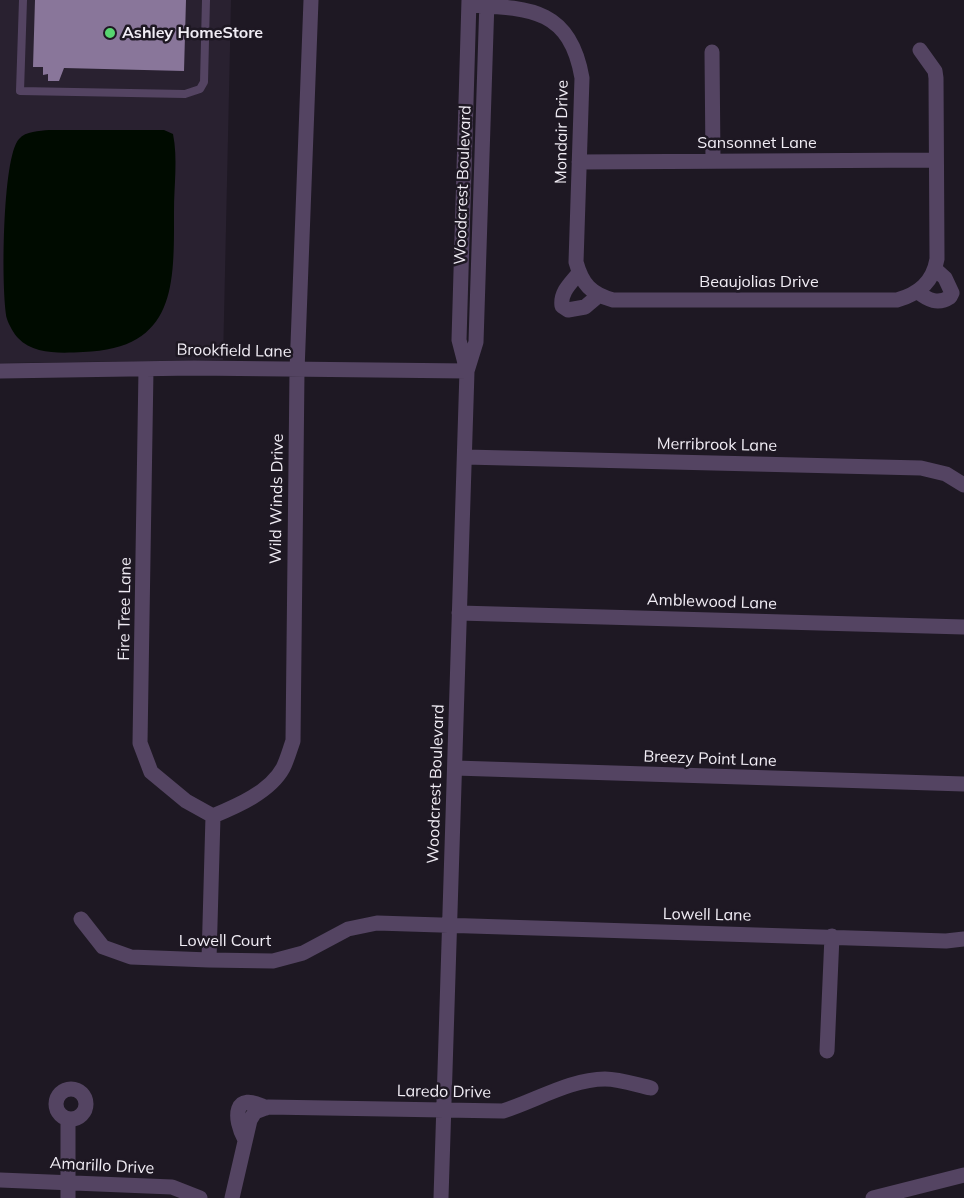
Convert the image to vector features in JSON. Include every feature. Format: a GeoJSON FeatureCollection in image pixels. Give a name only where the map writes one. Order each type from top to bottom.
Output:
{"type":"FeatureCollection","features":[{"type":"Feature","properties":{"kind":"street","name":"Wild Winds Drive"},"geometry":{"type":"LineString","coordinates":[[213,816],[238,805],[270,783],[283,769],[293,741],[297,370],[311,0]]}},
{"type":"Feature","properties":{"kind":"street","name":"Mondair Drive"},"geometry":{"type":"LineString","coordinates":[[469,3],[487,3],[525,9],[548,18],[567,34],[578,55],[582,78],[576,262],[579,273]]}},
{"type":"Feature","properties":{"kind":"street","name":"Woodcrest Boulevard"},"geometry":{"type":"LineString","coordinates":[[441,1198],[465,457],[467,371],[459,340],[469,3]]}},
{"type":"Feature","properties":{"kind":"street","name":"Woodcrest Boulevard"},"geometry":{"type":"LineString","coordinates":[[467,371],[476,342],[487,3]]}},
{"type":"Feature","properties":{"kind":"street"},"geometry":{"type":"LineString","coordinates":[[920,51],[935,71],[936,160],[935,269],[918,292],[928,300],[938,302],[950,297],[952,293],[949,284],[935,269]]}},
{"type":"Feature","properties":{"kind":"street"},"geometry":{"type":"LineString","coordinates":[[712,52],[713,161]]}},
{"type":"Feature","properties":{"kind":"street","name":"Sansonnet Lane"},"geometry":{"type":"LineString","coordinates":[[579,162],[936,160]]}},
{"type":"Feature","properties":{"kind":"street"},"geometry":{"type":"LineString","coordinates":[[579,273],[586,287],[598,296],[585,307],[568,310],[562,306],[566,289],[579,273]]}},
{"type":"Feature","properties":{"kind":"street","name":"Beaujolias Drive"},"geometry":{"type":"LineString","coordinates":[[598,296],[613,300],[897,300],[918,292]]}},
{"type":"Feature","properties":{"kind":"street","name":"Brookfield Lane"},"geometry":{"type":"LineString","coordinates":[[0,371],[146,369],[467,371]]}},
{"type":"Feature","properties":{"kind":"street","name":"Fire Tree Lane"},"geometry":{"type":"LineString","coordinates":[[146,369],[141,743],[151,772],[186,801],[213,816]]}},
{"type":"Feature","properties":{"kind":"street","name":"Merribrook Lane"},"geometry":{"type":"LineString","coordinates":[[465,457],[921,468],[946,474],[964,485]]}},
{"type":"Feature","properties":{"kind":"street","name":"Amblewood Lane"},"geometry":{"type":"LineString","coordinates":[[459,613],[964,627]]}},
{"type":"Feature","properties":{"kind":"street","name":"Breezy Point Lane"},"geometry":{"type":"LineString","coordinates":[[455,768],[964,784]]}},
{"type":"Feature","properties":{"kind":"street"},"geometry":{"type":"LineString","coordinates":[[209,960],[213,816]]}},
{"type":"Feature","properties":{"kind":"street","name":"Lowell Court"},"geometry":{"type":"LineString","coordinates":[[81,920],[103,947],[131,957],[273,961],[303,953],[348,929],[377,923],[449,925]]}},
{"type":"Feature","properties":{"kind":"street","name":"Lowell Lane"},"geometry":{"type":"LineString","coordinates":[[449,925],[946,941],[964,939]]}},
{"type":"Feature","properties":{"kind":"street"},"geometry":{"type":"LineString","coordinates":[[827,1051],[832,936]]}},
{"type":"Feature","properties":{"kind":"street","name":"Laredo Drive"},"geometry":{"type":"LineString","coordinates":[[231,1198],[245,1140],[255,1112],[266,1108],[503,1111],[537,1100],[571,1084],[606,1078],[651,1088]]}},
{"type":"Feature","properties":{"kind":"street"},"geometry":{"type":"LineString","coordinates":[[68,1119],[68,1198]]}},
{"type":"Feature","properties":{"kind":"street"},"geometry":{"type":"LineString","coordinates":[[873,1198],[964,1175]]}},
{"type":"Feature","properties":{"kind":"street","name":"Amarillo Drive"},"geometry":{"type":"LineString","coordinates":[[0,1180],[172,1187],[200,1198]]}},
{"type":"Feature","properties":{"kind":"lane"},"geometry":{"type":"LineString","coordinates":[[23,0],[20,91],[184,94],[200,90],[204,82],[206,0]]}},
{"type":"Feature","properties":{"kind":"shaded area"},"geometry":{"type":"Polygon","coordinates":[[[0,0],[231,0],[223,360],[0,363],[0,0]]]}},
{"type":"Feature","properties":{"kind":"shaded area"},"geometry":{"type":"Polygon","coordinates":[[[49,130],[164,130],[173,134],[175,172],[173,263],[170,287],[164,308],[153,325],[137,339],[114,348],[83,352],[57,352],[32,348],[18,338],[7,319],[4,282],[4,226],[13,151],[19,139],[25,134],[49,130]]]}},
{"type":"Feature","properties":{"kind":"building","name":"Ashley HomeStore"},"geometry":{"type":"Polygon","coordinates":[[[35,0],[186,0],[184,71],[64,68],[59,81],[48,81],[48,74],[43,75],[43,67],[33,67],[35,0]]]}},
{"type":"Feature","properties":{"kind":"place","name":"Ashley HomeStore"},"geometry":{"type":"Point","coordinates":[110,33]}}]}
